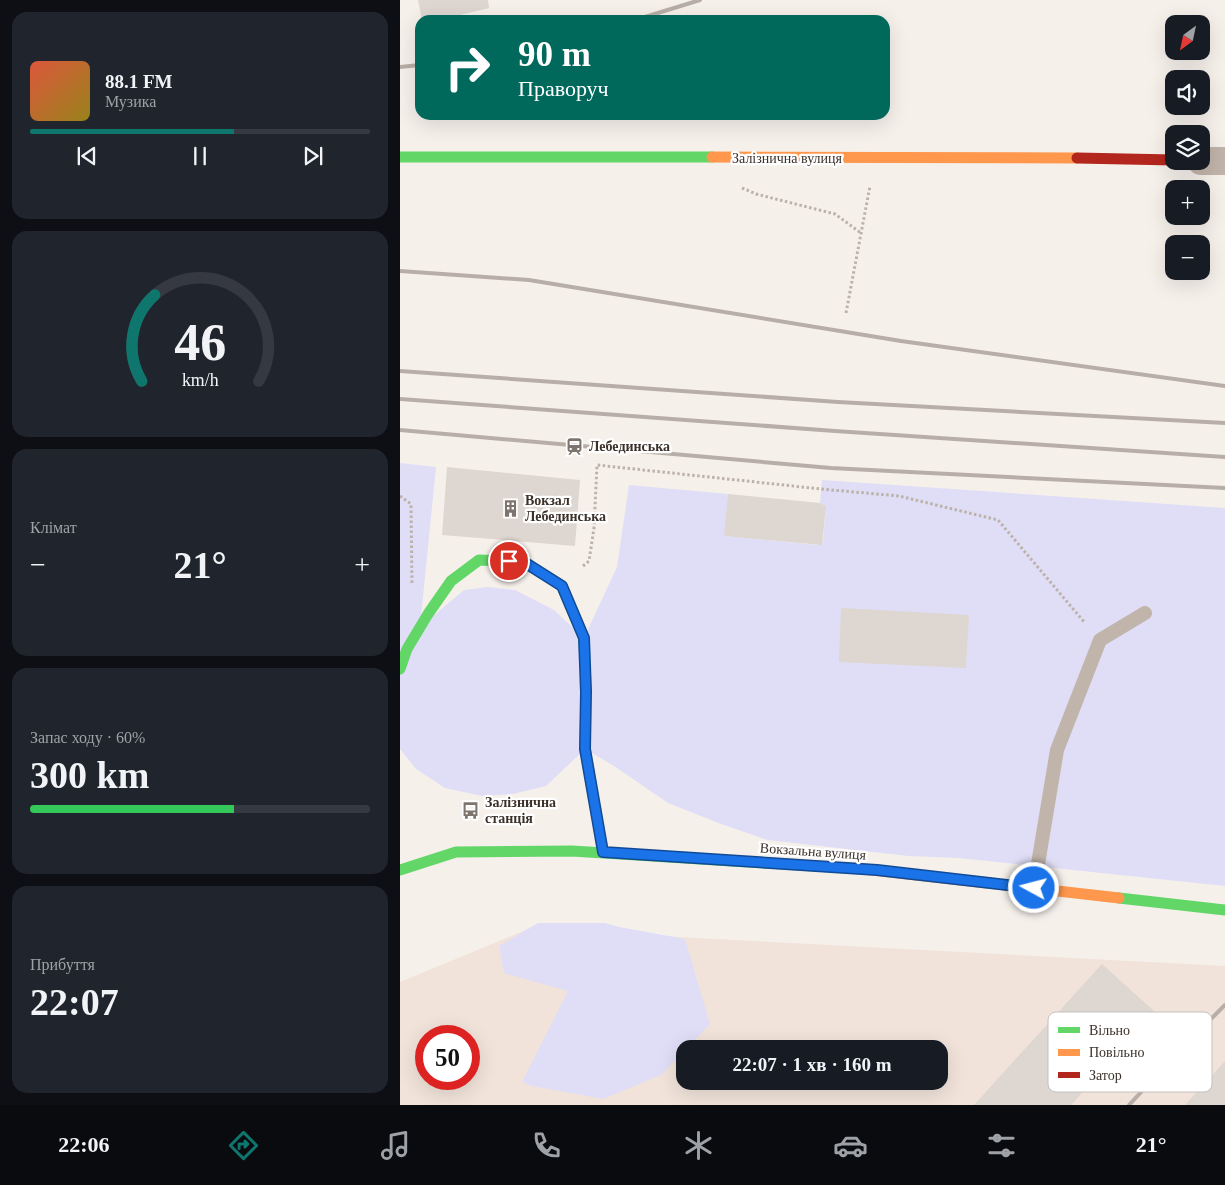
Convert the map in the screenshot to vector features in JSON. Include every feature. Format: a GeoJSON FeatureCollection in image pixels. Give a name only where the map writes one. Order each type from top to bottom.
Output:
{"type":"FeatureCollection","features":[{"type":"Feature","properties":{"kind":"street","name":"Залізнична вулиця"},"geometry":{"type":"LineString","coordinates":[[400,157],[1039,157],[1165,160]]}},
{"type":"Feature","properties":{"kind":"street"},"geometry":{"type":"LineString","coordinates":[[1210,161],[1225,162]]}},
{"type":"Feature","properties":{"kind":"street"},"geometry":{"type":"LineString","coordinates":[[400,669],[407,649],[451,581],[479,560],[524,562],[562,586],[584,638],[586,692],[585,749],[603,852]]}},
{"type":"Feature","properties":{"kind":"street","name":"Вокзальна вулиця"},"geometry":{"type":"LineString","coordinates":[[400,870],[456,852],[572,850],[877,870],[1225,910]]}},
{"type":"Feature","properties":{"kind":"lane"},"geometry":{"type":"LineString","coordinates":[[1034,888],[1057,750],[1100,640],[1145,613]]}},
{"type":"Feature","properties":{"kind":"path"},"geometry":{"type":"LineString","coordinates":[[846,313],[875,158]]}},
{"type":"Feature","properties":{"kind":"path"},"geometry":{"type":"LineString","coordinates":[[738,187],[756,194],[835,214],[861,233]]}},
{"type":"Feature","properties":{"kind":"path"},"geometry":{"type":"LineString","coordinates":[[562,586],[589,561],[594,528],[597,465],[899,496],[998,520],[1100,640]]}},
{"type":"Feature","properties":{"kind":"path"},"geometry":{"type":"LineString","coordinates":[[400,496],[412,504],[412,592]]}},
{"type":"Feature","properties":{"kind":"shaded area"},"geometry":{"type":"Polygon","coordinates":[[[400,463],[436,467],[420,627],[464,590],[488,587],[515,590],[554,610],[584,638],[617,567],[629,485],[728,494],[725,536],[818,545],[823,541],[826,506],[820,503],[822,480],[1225,508],[1225,886],[959,858],[908,856],[768,840],[668,803],[614,766],[585,749],[546,786],[513,794],[482,796],[445,788],[416,769],[400,749],[400,463]]]}},
{"type":"Feature","properties":{"kind":"shaded area"},"geometry":{"type":"Polygon","coordinates":[[[538,923],[605,923],[685,939],[710,1024],[695,1040],[676,1040],[676,1059],[661,1075],[603,1099],[532,1086],[522,1082],[568,991],[504,973],[499,946],[538,923]]]}},
{"type":"Feature","properties":{"kind":"shaded area"},"geometry":{"type":"Polygon","coordinates":[[[528,929],[1225,966],[1225,1105],[400,1105],[400,982],[528,929]]]}},
{"type":"Feature","properties":{"kind":"building"},"geometry":{"type":"Polygon","coordinates":[[[418,0],[488,0],[489,8],[460,15],[421,15],[418,0]]]}},
{"type":"Feature","properties":{"kind":"building","name":"Вокзал Лебединська"},"geometry":{"type":"Polygon","coordinates":[[[447,467],[580,480],[575,546],[442,535],[447,467]]]}},
{"type":"Feature","properties":{"kind":"building"},"geometry":{"type":"Polygon","coordinates":[[[728,494],[820,503],[826,506],[822,545],[724,536],[728,494]]]}},
{"type":"Feature","properties":{"kind":"building"},"geometry":{"type":"Polygon","coordinates":[[[841,608],[969,615],[966,668],[839,662],[841,608]]]}},
{"type":"Feature","properties":{"kind":"building"},"geometry":{"type":"Polygon","coordinates":[[[1102,964],[1155,1012],[1058,1012],[1102,964]]]}},
{"type":"Feature","properties":{"kind":"building"},"geometry":{"type":"Polygon","coordinates":[[[1048,1023],[1048,1092],[1083,1092],[1071,1105],[974,1105],[1048,1023]]]}},
{"type":"Feature","properties":{"kind":"building"},"geometry":{"type":"Polygon","coordinates":[[[1225,1061],[1225,1105],[1185,1105],[1197,1092],[1212,1092],[1212,1075],[1225,1061]]]}},
{"type":"Feature","properties":{"kind":"railway"},"geometry":{"type":"LineString","coordinates":[[651,15],[700,0]]}},
{"type":"Feature","properties":{"kind":"railway"},"geometry":{"type":"LineString","coordinates":[[400,67],[415,66]]}},
{"type":"Feature","properties":{"kind":"railway"},"geometry":{"type":"LineString","coordinates":[[400,271],[529,280],[901,341],[1225,386]]}},
{"type":"Feature","properties":{"kind":"railway"},"geometry":{"type":"LineString","coordinates":[[400,371],[838,402],[1225,423]]}},
{"type":"Feature","properties":{"kind":"railway"},"geometry":{"type":"LineString","coordinates":[[400,399],[1225,457]]}},
{"type":"Feature","properties":{"kind":"railway"},"geometry":{"type":"LineString","coordinates":[[400,430],[831,468],[1225,488]]}},
{"type":"Feature","properties":{"kind":"railway"},"geometry":{"type":"LineString","coordinates":[[1212,1018],[1225,1005]]}},
{"type":"Feature","properties":{"kind":"railway"},"geometry":{"type":"LineString","coordinates":[[1129,1105],[1141,1092]]}},
{"type":"Feature","properties":{"kind":"traffic: fast"},"geometry":{"type":"LineString","coordinates":[[400,157],[712,157]]}},
{"type":"Feature","properties":{"kind":"traffic: fast"},"geometry":{"type":"LineString","coordinates":[[400,669],[407,649],[451,581],[479,560],[524,562],[562,586],[584,638],[586,689]]}},
{"type":"Feature","properties":{"kind":"traffic: fast"},"geometry":{"type":"LineString","coordinates":[[400,870],[456,852],[572,851],[863,869]]}},
{"type":"Feature","properties":{"kind":"traffic: fast"},"geometry":{"type":"LineString","coordinates":[[1119,898],[1225,910]]}},
{"type":"Feature","properties":{"kind":"traffic: slow"},"geometry":{"type":"LineString","coordinates":[[712,157],[1077,158]]}},
{"type":"Feature","properties":{"kind":"traffic: slow"},"geometry":{"type":"LineString","coordinates":[[586,689],[585,749],[603,852]]}},
{"type":"Feature","properties":{"kind":"traffic: slow"},"geometry":{"type":"LineString","coordinates":[[863,869],[1119,898]]}},
{"type":"Feature","properties":{"kind":"traffic: jam"},"geometry":{"type":"LineString","coordinates":[[1077,158],[1165,160]]}},
{"type":"Feature","properties":{"kind":"place","name":"Лебединська"},"geometry":{"type":"Point","coordinates":[575,446]}},
{"type":"Feature","properties":{"kind":"place","name":"Вокзал Лебединська"},"geometry":{"type":"Point","coordinates":[511,508]}},
{"type":"Feature","properties":{"kind":"place","name":"Залізнична станція"},"geometry":{"type":"Point","coordinates":[471,810]}},
{"type":"Feature","properties":{"kind":"route"},"geometry":{"type":"LineString","coordinates":[[509,561],[524,562],[562,586],[584,638],[586,692],[585,749],[603,852],[877,870],[1034,888]]}}]}
